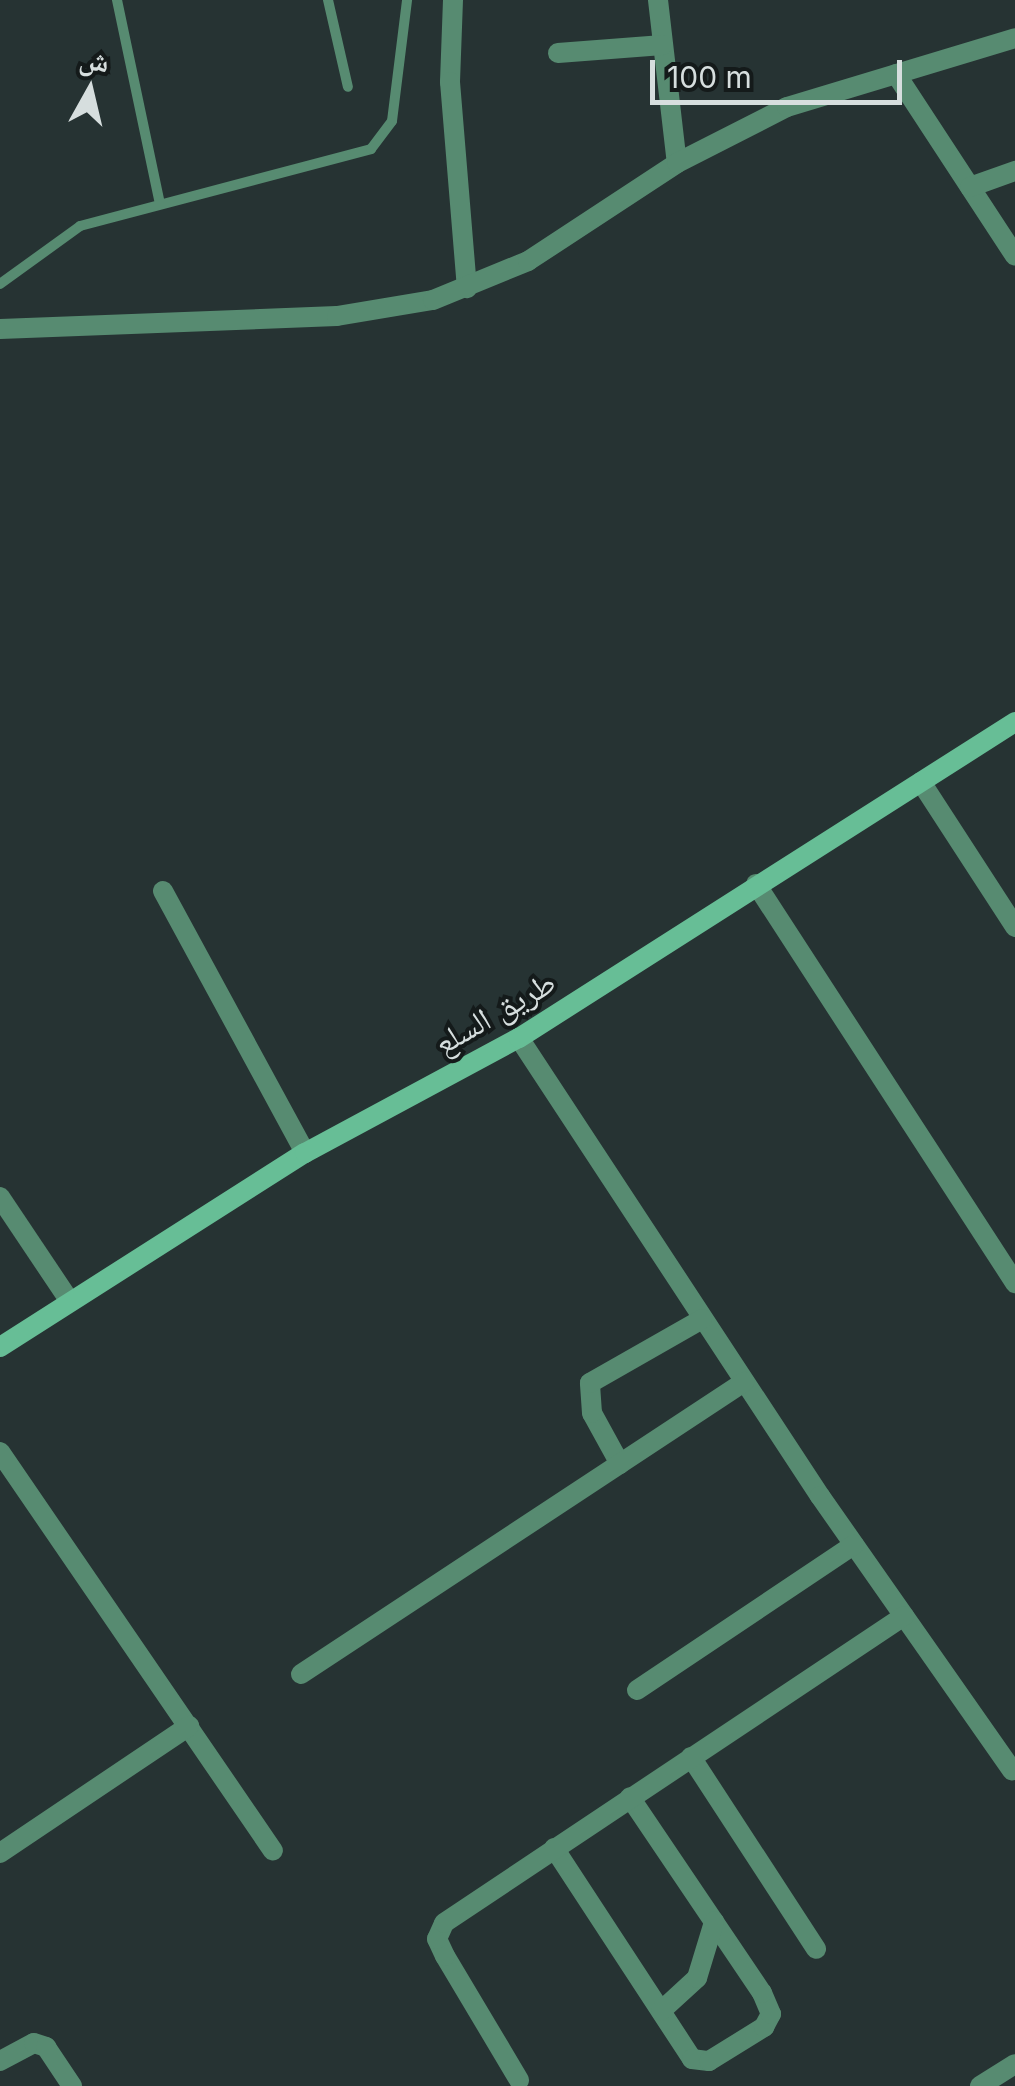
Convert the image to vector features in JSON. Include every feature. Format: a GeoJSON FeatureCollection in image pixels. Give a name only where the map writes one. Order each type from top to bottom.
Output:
{"type":"FeatureCollection","features":[{"type":"Feature","properties":{"kind":"street"},"geometry":{"type":"LineString","coordinates":[[454,0],[450,82],[468,288]]}},
{"type":"Feature","properties":{"kind":"street"},"geometry":{"type":"LineString","coordinates":[[658,0],[676,164]]}},
{"type":"Feature","properties":{"kind":"street"},"geometry":{"type":"LineString","coordinates":[[0,329],[337,316],[396,308],[468,288],[528,261],[676,164],[787,107],[1015,38]]}},
{"type":"Feature","properties":{"kind":"street"},"geometry":{"type":"LineString","coordinates":[[558,53],[663,45]]}},
{"type":"Feature","properties":{"kind":"street"},"geometry":{"type":"LineString","coordinates":[[896,74],[1015,256]]}},
{"type":"Feature","properties":{"kind":"street"},"geometry":{"type":"LineString","coordinates":[[970,187],[1015,172]]}},
{"type":"Feature","properties":{"kind":"street","name":"طريق السلع"},"geometry":{"type":"LineString","coordinates":[[0,1347],[305,1153],[519,1038],[1015,722]]}},
{"type":"Feature","properties":{"kind":"street"},"geometry":{"type":"LineString","coordinates":[[922,782],[1015,927]]}},
{"type":"Feature","properties":{"kind":"street"},"geometry":{"type":"LineString","coordinates":[[756,884],[1015,1283]]}},
{"type":"Feature","properties":{"kind":"street"},"geometry":{"type":"LineString","coordinates":[[163,891],[305,1153]]}},
{"type":"Feature","properties":{"kind":"street"},"geometry":{"type":"LineString","coordinates":[[519,1038],[744,1382],[1012,1770]]}},
{"type":"Feature","properties":{"kind":"street"},"geometry":{"type":"LineString","coordinates":[[0,1197],[70,1300]]}},
{"type":"Feature","properties":{"kind":"street"},"geometry":{"type":"LineString","coordinates":[[620,1464],[592,1414],[590,1383],[702,1319]]}},
{"type":"Feature","properties":{"kind":"street"},"geometry":{"type":"LineString","coordinates":[[301,1674],[744,1382]]}},
{"type":"Feature","properties":{"kind":"street"},"geometry":{"type":"LineString","coordinates":[[0,1452],[273,1850]]}},
{"type":"Feature","properties":{"kind":"street"},"geometry":{"type":"LineString","coordinates":[[637,1690],[854,1545]]}},
{"type":"Feature","properties":{"kind":"street"},"geometry":{"type":"LineString","coordinates":[[519,2080],[456,1978],[438,1932],[554,1848],[904,1616]]}},
{"type":"Feature","properties":{"kind":"street"},"geometry":{"type":"LineString","coordinates":[[0,1853],[189,1726]]}},
{"type":"Feature","properties":{"kind":"street"},"geometry":{"type":"LineString","coordinates":[[691,1757],[816,1949]]}},
{"type":"Feature","properties":{"kind":"street"},"geometry":{"type":"LineString","coordinates":[[554,1848],[661,2011],[700,2063],[764,2027],[771,2014],[762,1993],[630,1798]]}},
{"type":"Feature","properties":{"kind":"street"},"geometry":{"type":"LineString","coordinates":[[661,2011],[697,1978],[714,1922]]}},
{"type":"Feature","properties":{"kind":"street"},"geometry":{"type":"LineString","coordinates":[[0,2061],[34,2043],[46,2047],[72,2086]]}},
{"type":"Feature","properties":{"kind":"street"},"geometry":{"type":"LineString","coordinates":[[980,2086],[1015,2064]]}},
{"type":"Feature","properties":{"kind":"lane"},"geometry":{"type":"LineString","coordinates":[[117,0],[158,200]]}},
{"type":"Feature","properties":{"kind":"lane"},"geometry":{"type":"LineString","coordinates":[[328,0],[348,87]]}},
{"type":"Feature","properties":{"kind":"lane"},"geometry":{"type":"LineString","coordinates":[[0,284],[80,226],[158,200],[358,154],[385,139],[407,0]]}}]}
